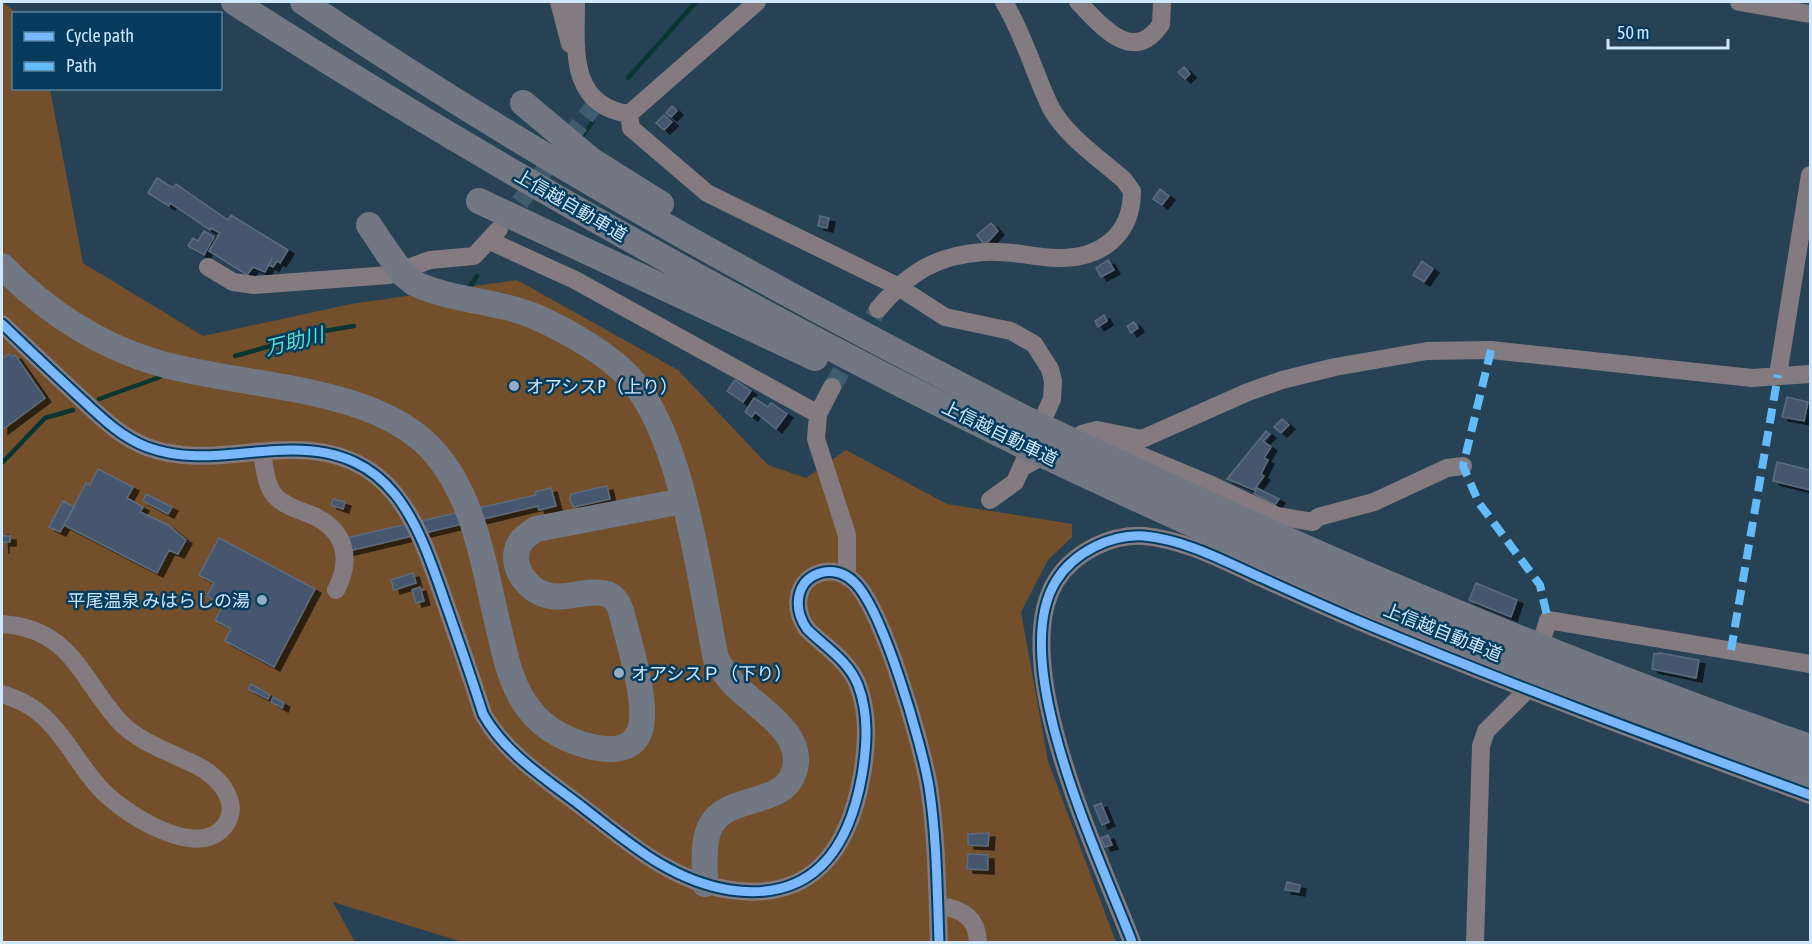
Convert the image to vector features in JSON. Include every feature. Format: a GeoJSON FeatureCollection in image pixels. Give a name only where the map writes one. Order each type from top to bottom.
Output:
{"type":"FeatureCollection","features":[{"type":"Feature","properties":{"kind":"highway","name":"上信越自動車道"},"geometry":{"type":"LineString","coordinates":[[234,2],[440,130],[564,202],[862,365],[1218,537],[1585,690],[1810,773]]}},
{"type":"Feature","properties":{"kind":"highway","name":"上信越自動車道"},"geometry":{"type":"LineString","coordinates":[[303,2],[449,96],[577,174],[783,293],[895,353],[1024,444],[1228,514],[1411,593],[1592,666],[1810,747]]}},
{"type":"Feature","properties":{"kind":"highway"},"geometry":{"type":"LineString","coordinates":[[523,103],[591,160],[895,353]]}},
{"type":"Feature","properties":{"kind":"highway"},"geometry":{"type":"LineString","coordinates":[[479,201],[844,371],[1024,444]]}},
{"type":"Feature","properties":{"kind":"highway"},"geometry":{"type":"LineString","coordinates":[[369,225],[403,274],[414,283],[449,297],[513,309],[536,317],[620,369],[643,396],[675,466],[716,659],[731,682],[787,734],[792,744],[795,763],[794,772],[784,787],[732,808],[716,819],[706,841],[705,885]]}},
{"type":"Feature","properties":{"kind":"highway"},"geometry":{"type":"LineString","coordinates":[[2,266],[56,313],[123,351],[178,368],[359,405],[382,414],[424,442],[451,474],[466,505],[508,665],[518,691],[539,721],[577,743],[609,750],[621,749],[637,738],[641,730],[643,706],[621,611],[616,600],[608,594],[589,593],[560,597],[533,590],[519,572],[517,560],[521,541],[543,527],[683,501]]}},
{"type":"Feature","properties":{"kind":"street"},"geometry":{"type":"LineString","coordinates":[[559,2],[575,66],[597,102],[612,111],[629,114]]}},
{"type":"Feature","properties":{"kind":"street"},"geometry":{"type":"LineString","coordinates":[[575,66],[576,2]]}},
{"type":"Feature","properties":{"kind":"street"},"geometry":{"type":"LineString","coordinates":[[629,114],[757,2]]}},
{"type":"Feature","properties":{"kind":"street"},"geometry":{"type":"LineString","coordinates":[[878,309],[897,286],[928,265],[967,254],[984,252],[1019,252],[1056,258],[1075,257],[1092,252],[1117,237],[1129,218],[1132,191],[1124,180],[1062,123],[1052,109],[1016,21],[1004,2]]}},
{"type":"Feature","properties":{"kind":"street"},"geometry":{"type":"LineString","coordinates":[[1078,2],[1114,36],[1134,43],[1145,41],[1155,33],[1163,16],[1162,2]]}},
{"type":"Feature","properties":{"kind":"street"},"geometry":{"type":"LineString","coordinates":[[1739,2],[1810,14]]}},
{"type":"Feature","properties":{"kind":"street"},"geometry":{"type":"LineString","coordinates":[[629,114],[631,128],[707,193],[897,286],[945,317],[1011,331],[1034,344],[1050,369],[1053,390],[1024,444],[1015,482],[990,501]]}},
{"type":"Feature","properties":{"kind":"street"},"geometry":{"type":"LineString","coordinates":[[1778,375],[1810,175]]}},
{"type":"Feature","properties":{"kind":"street"},"geometry":{"type":"LineString","coordinates":[[208,267],[233,282],[254,285],[389,275],[430,260],[474,256],[495,235],[818,414]]}},
{"type":"Feature","properties":{"kind":"street"},"geometry":{"type":"LineString","coordinates":[[2,324],[107,423],[132,440],[161,452],[194,456],[291,450],[334,456],[373,473],[388,484],[400,497],[423,538],[483,714],[490,726],[516,754],[646,856],[668,870],[705,885],[752,892],[784,888],[813,874],[825,864],[844,836],[861,782],[866,744],[865,712],[858,683],[851,670],[807,629],[801,621],[798,603],[803,584],[817,574],[832,571],[847,577],[861,590],[877,620],[920,744],[929,788],[939,942]]}},
{"type":"Feature","properties":{"kind":"street"},"geometry":{"type":"LineString","coordinates":[[1024,444],[1107,431],[1132,439],[1142,439],[1248,392],[1282,380],[1335,367],[1427,351],[1491,350],[1752,378],[1810,374]]}},
{"type":"Feature","properties":{"kind":"street"},"geometry":{"type":"LineString","coordinates":[[832,387],[818,414],[816,439],[847,535],[847,577]]}},
{"type":"Feature","properties":{"kind":"street"},"geometry":{"type":"LineString","coordinates":[[1089,432],[1277,516],[1313,522],[1324,514],[1374,502],[1447,468],[1463,466]]}},
{"type":"Feature","properties":{"kind":"street"},"geometry":{"type":"LineString","coordinates":[[262,453],[268,484],[277,498],[332,526],[342,542],[346,560],[343,577],[336,590]]}},
{"type":"Feature","properties":{"kind":"street"},"geometry":{"type":"LineString","coordinates":[[1132,942],[1072,792],[1055,729],[1044,666],[1044,617],[1051,591],[1065,570],[1084,553],[1108,541],[1130,536],[1154,537],[1183,544],[1360,622],[1527,690],[1810,795]]}},
{"type":"Feature","properties":{"kind":"street"},"geometry":{"type":"LineString","coordinates":[[1475,942],[1481,746],[1486,731],[1527,690],[1548,620],[1810,664]]}},
{"type":"Feature","properties":{"kind":"street"},"geometry":{"type":"LineString","coordinates":[[2,624],[21,625],[50,636],[79,666],[120,722],[136,735],[206,770],[221,781],[230,798],[229,816],[223,829],[214,836],[198,841],[145,822],[119,806],[98,788],[48,721],[24,701],[2,694]]}},
{"type":"Feature","properties":{"kind":"street"},"geometry":{"type":"LineString","coordinates":[[938,906],[956,909],[971,918],[978,932],[978,942]]}},
{"type":"Feature","properties":{"kind":"shaded area"},"geometry":{"type":"Polygon","coordinates":[[[2,2],[16,12],[12,12],[12,90],[50,90],[83,263],[203,336],[351,304],[517,280],[678,370],[768,465],[806,478],[846,450],[947,504],[1072,524],[1072,537],[1048,560],[1021,612],[1048,761],[1116,942],[462,942],[333,902],[355,942],[2,942],[2,2]]]}},
{"type":"Feature","properties":{"kind":"building"},"geometry":{"type":"Polygon","coordinates":[[[1184,67],[1190,74],[1185,79],[1178,72],[1184,67]]]}},
{"type":"Feature","properties":{"kind":"building"},"geometry":{"type":"Polygon","coordinates":[[[672,106],[677,111],[671,117],[666,113],[672,106]]]}},
{"type":"Feature","properties":{"kind":"building"},"geometry":{"type":"Polygon","coordinates":[[[664,115],[672,122],[664,130],[656,123],[664,115]]]}},
{"type":"Feature","properties":{"kind":"building"},"geometry":{"type":"Polygon","coordinates":[[[157,178],[173,188],[176,184],[228,220],[231,215],[288,250],[280,263],[277,261],[273,267],[269,265],[272,258],[265,272],[253,267],[247,275],[209,251],[220,233],[211,228],[210,230],[170,203],[169,206],[148,193],[157,178]]]}},
{"type":"Feature","properties":{"kind":"building"},"geometry":{"type":"Polygon","coordinates":[[[1160,189],[1169,196],[1162,205],[1153,199],[1160,189]]]}},
{"type":"Feature","properties":{"kind":"building"},"geometry":{"type":"Polygon","coordinates":[[[820,216],[829,218],[827,228],[818,226],[820,216]]]}},
{"type":"Feature","properties":{"kind":"building"},"geometry":{"type":"Polygon","coordinates":[[[991,223],[998,231],[985,245],[977,235],[991,223]]]}},
{"type":"Feature","properties":{"kind":"building"},"geometry":{"type":"Polygon","coordinates":[[[204,231],[214,237],[204,255],[188,246],[193,238],[198,241],[204,231]]]}},
{"type":"Feature","properties":{"kind":"building"},"geometry":{"type":"Polygon","coordinates":[[[1108,260],[1114,270],[1101,277],[1096,268],[1108,260]]]}},
{"type":"Feature","properties":{"kind":"building"},"geometry":{"type":"Polygon","coordinates":[[[1422,261],[1433,269],[1424,282],[1413,275],[1422,261]]]}},
{"type":"Feature","properties":{"kind":"building"},"geometry":{"type":"Polygon","coordinates":[[[1104,315],[1107,321],[1098,327],[1095,321],[1104,315]]]}},
{"type":"Feature","properties":{"kind":"building"},"geometry":{"type":"Polygon","coordinates":[[[1134,322],[1138,328],[1131,333],[1127,326],[1134,322]]]}},
{"type":"Feature","properties":{"kind":"building"},"geometry":{"type":"Polygon","coordinates":[[[9,354],[11,357],[15,355],[45,398],[2,430],[2,359],[9,354]]]}},
{"type":"Feature","properties":{"kind":"building"},"geometry":{"type":"Polygon","coordinates":[[[735,380],[751,391],[743,402],[727,391],[735,380]]]}},
{"type":"Feature","properties":{"kind":"building"},"geometry":{"type":"Polygon","coordinates":[[[1787,397],[1808,402],[1804,421],[1782,417],[1787,397]]]}},
{"type":"Feature","properties":{"kind":"building"},"geometry":{"type":"Polygon","coordinates":[[[754,398],[768,407],[771,403],[787,414],[776,429],[755,412],[752,417],[745,412],[754,398]]]}},
{"type":"Feature","properties":{"kind":"building"},"geometry":{"type":"Polygon","coordinates":[[[1282,419],[1289,425],[1281,433],[1274,427],[1282,419]]]}},
{"type":"Feature","properties":{"kind":"building"},"geometry":{"type":"Polygon","coordinates":[[[1266,431],[1270,434],[1263,441],[1271,447],[1264,458],[1268,460],[1261,474],[1264,476],[1254,490],[1227,479],[1266,431]]]}},
{"type":"Feature","properties":{"kind":"building"},"geometry":{"type":"Polygon","coordinates":[[[1777,462],[1810,470],[1810,490],[1773,481],[1777,462]]]}},
{"type":"Feature","properties":{"kind":"building"},"geometry":{"type":"Polygon","coordinates":[[[98,469],[133,487],[127,498],[143,507],[140,512],[168,525],[186,540],[178,554],[169,550],[157,573],[64,525],[86,483],[90,485],[98,469]]]}},
{"type":"Feature","properties":{"kind":"building"},"geometry":{"type":"Polygon","coordinates":[[[607,486],[610,499],[574,507],[570,500],[571,494],[607,486]]]}},
{"type":"Feature","properties":{"kind":"building"},"geometry":{"type":"Polygon","coordinates":[[[551,488],[556,506],[539,510],[538,506],[340,553],[337,540],[536,495],[535,492],[551,488]]]}},
{"type":"Feature","properties":{"kind":"building"},"geometry":{"type":"Polygon","coordinates":[[[1257,488],[1279,499],[1275,505],[1254,494],[1257,488]]]}},
{"type":"Feature","properties":{"kind":"building"},"geometry":{"type":"Polygon","coordinates":[[[146,494],[172,507],[168,514],[143,501],[146,494]]]}},
{"type":"Feature","properties":{"kind":"building"},"geometry":{"type":"Polygon","coordinates":[[[333,499],[345,502],[343,509],[331,505],[333,499]]]}},
{"type":"Feature","properties":{"kind":"building"},"geometry":{"type":"Polygon","coordinates":[[[63,501],[74,507],[60,532],[49,527],[63,501]]]}},
{"type":"Feature","properties":{"kind":"building"},"geometry":{"type":"Polygon","coordinates":[[[2,530],[3,536],[10,536],[10,542],[3,542],[3,550],[2,530]]]}},
{"type":"Feature","properties":{"kind":"building","name":"平尾温泉 みはらしの湯"},"geometry":{"type":"Polygon","coordinates":[[[219,538],[315,589],[274,667],[225,641],[231,629],[215,620],[223,605],[207,596],[214,583],[199,575],[219,538]]]}},
{"type":"Feature","properties":{"kind":"building"},"geometry":{"type":"Polygon","coordinates":[[[413,573],[416,583],[394,590],[391,580],[413,573]]]}},
{"type":"Feature","properties":{"kind":"building"},"geometry":{"type":"Polygon","coordinates":[[[1476,583],[1517,600],[1511,617],[1469,600],[1476,583]]]}},
{"type":"Feature","properties":{"kind":"building"},"geometry":{"type":"Polygon","coordinates":[[[420,587],[424,601],[416,603],[412,590],[420,587]]]}},
{"type":"Feature","properties":{"kind":"building"},"geometry":{"type":"Polygon","coordinates":[[[1654,654],[1699,660],[1696,678],[1652,669],[1654,654]]]}},
{"type":"Feature","properties":{"kind":"building"},"geometry":{"type":"Polygon","coordinates":[[[251,684],[270,695],[268,699],[248,689],[251,684]]]}},
{"type":"Feature","properties":{"kind":"building"},"geometry":{"type":"Polygon","coordinates":[[[273,697],[284,703],[282,708],[271,702],[273,697]]]}},
{"type":"Feature","properties":{"kind":"building"},"geometry":{"type":"Polygon","coordinates":[[[1101,803],[1109,822],[1102,825],[1094,806],[1101,803]]]}},
{"type":"Feature","properties":{"kind":"building"},"geometry":{"type":"Polygon","coordinates":[[[989,833],[988,846],[968,845],[968,834],[989,833]]]}},
{"type":"Feature","properties":{"kind":"building"},"geometry":{"type":"Polygon","coordinates":[[[1108,835],[1112,845],[1105,847],[1101,838],[1108,835]]]}},
{"type":"Feature","properties":{"kind":"building"},"geometry":{"type":"Polygon","coordinates":[[[968,854],[988,855],[988,870],[967,869],[968,854]]]}},
{"type":"Feature","properties":{"kind":"building"},"geometry":{"type":"Polygon","coordinates":[[[1287,882],[1300,885],[1299,892],[1285,890],[1287,882]]]}},
{"type":"Feature","properties":{"kind":"waterway","name":"万助川"},"geometry":{"type":"LineString","coordinates":[[628,78],[696,2]]}},
{"type":"Feature","properties":{"kind":"waterway","name":"万助川"},"geometry":{"type":"LineString","coordinates":[[583,135],[593,121]]}},
{"type":"Feature","properties":{"kind":"waterway","name":"万助川"},"geometry":{"type":"LineString","coordinates":[[469,288],[477,276]]}},
{"type":"Feature","properties":{"kind":"waterway","name":"万助川"},"geometry":{"type":"LineString","coordinates":[[235,356],[324,331],[354,326]]}},
{"type":"Feature","properties":{"kind":"waterway","name":"万助川"},"geometry":{"type":"LineString","coordinates":[[99,399],[160,377]]}},
{"type":"Feature","properties":{"kind":"waterway","name":"万助川"},"geometry":{"type":"LineString","coordinates":[[2,463],[45,418],[73,410]]}},
{"type":"Feature","properties":{"kind":"tunnel"},"geometry":{"type":"LineString","coordinates":[[503,224],[597,102]]}},
{"type":"Feature","properties":{"kind":"tunnel"},"geometry":{"type":"LineString","coordinates":[[832,387],[878,309]]}},
{"type":"Feature","properties":{"kind":"marked path"},"geometry":{"type":"LineString","coordinates":[[1491,350],[1463,466],[1479,503],[1540,585],[1548,620]]}},
{"type":"Feature","properties":{"kind":"marked path"},"geometry":{"type":"LineString","coordinates":[[1731,650],[1778,375]]}},
{"type":"Feature","properties":{"kind":"cycle path"},"geometry":{"type":"LineString","coordinates":[[2,324],[108,423],[127,437],[147,447],[165,452],[201,456],[291,450],[326,453],[354,462],[377,476],[396,495],[411,518],[435,572],[483,714],[503,742],[529,766],[635,848],[670,870],[709,885],[730,890],[759,892],[784,888],[805,878],[822,865],[848,826],[856,802],[865,752],[866,730],[862,696],[848,668],[836,654],[807,629],[798,605],[801,589],[812,577],[829,571],[847,576],[865,597],[889,648],[910,711],[925,767],[934,826],[939,942]]}},
{"type":"Feature","properties":{"kind":"cycle path"},"geometry":{"type":"LineString","coordinates":[[1132,942],[1063,762],[1049,710],[1042,660],[1043,617],[1056,581],[1083,553],[1119,538],[1131,536],[1160,538],[1190,547],[1361,622],[1472,667],[1810,795]]}},
{"type":"Feature","properties":{"kind":"place","name":"オアシスP（上り）"},"geometry":{"type":"Point","coordinates":[514,386]}},
{"type":"Feature","properties":{"kind":"place","name":"平尾温泉 みはらしの湯"},"geometry":{"type":"Point","coordinates":[262,600]}},
{"type":"Feature","properties":{"kind":"place","name":"オアシスＰ（下り）"},"geometry":{"type":"Point","coordinates":[619,673]}}]}
